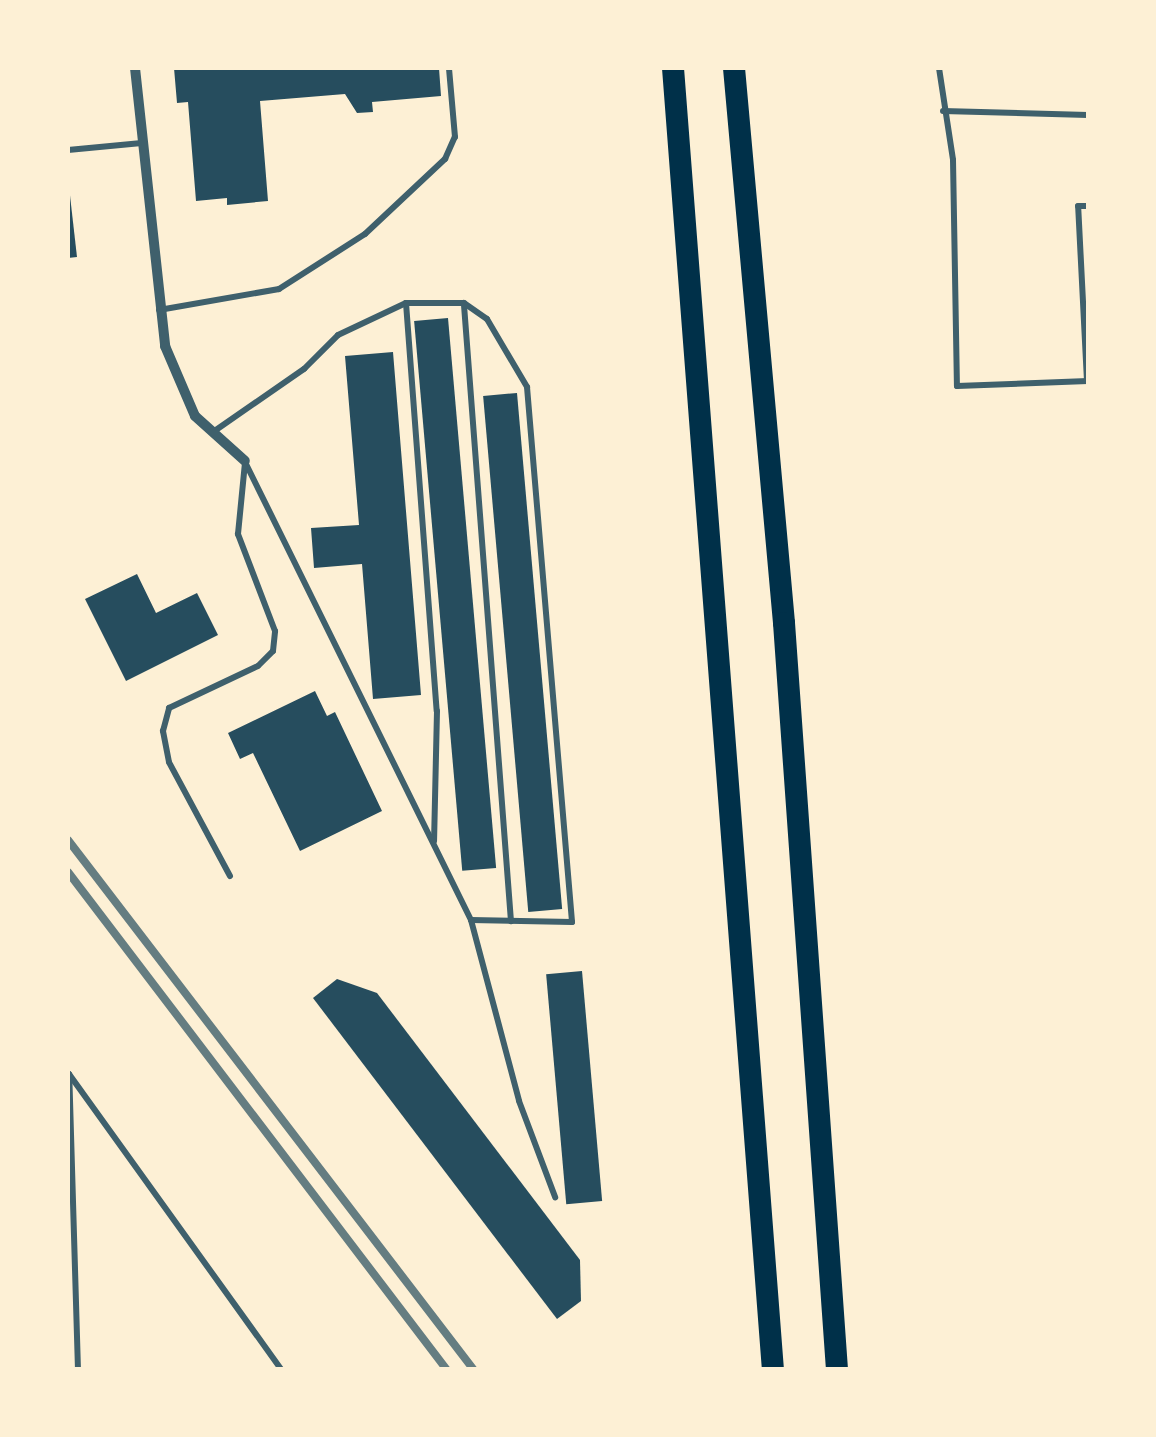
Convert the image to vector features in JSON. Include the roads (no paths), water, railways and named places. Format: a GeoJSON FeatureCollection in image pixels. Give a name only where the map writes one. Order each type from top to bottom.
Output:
{"type":"FeatureCollection","features":[{"type":"Feature","properties":{"kind":"highway"},"geometry":{"type":"LineString","coordinates":[[673,68],[773,1370]]}},
{"type":"Feature","properties":{"kind":"highway"},"geometry":{"type":"LineString","coordinates":[[734,68],[784,623],[836,1370]]}},
{"type":"Feature","properties":{"kind":"street"},"geometry":{"type":"LineString","coordinates":[[135,68],[159,310],[178,384],[211,433],[245,461]]}},
{"type":"Feature","properties":{"kind":"lane"},"geometry":{"type":"LineString","coordinates":[[159,310],[279,289],[365,234],[445,159],[455,137],[449,68]]}},
{"type":"Feature","properties":{"kind":"lane"},"geometry":{"type":"LineString","coordinates":[[939,68],[953,160],[957,386],[1088,381],[1078,206],[1088,206]]}},
{"type":"Feature","properties":{"kind":"lane"},"geometry":{"type":"LineString","coordinates":[[943,112],[1088,115]]}},
{"type":"Feature","properties":{"kind":"lane"},"geometry":{"type":"LineString","coordinates":[[68,150],[142,143]]}},
{"type":"Feature","properties":{"kind":"lane"},"geometry":{"type":"LineString","coordinates":[[406,303],[437,711],[434,846]]}},
{"type":"Feature","properties":{"kind":"lane"},"geometry":{"type":"LineString","coordinates":[[211,433],[304,368],[338,335],[406,303],[464,303],[486,319],[527,387],[572,922],[471,920]]}},
{"type":"Feature","properties":{"kind":"lane"},"geometry":{"type":"LineString","coordinates":[[464,303],[511,921]]}},
{"type":"Feature","properties":{"kind":"lane"},"geometry":{"type":"LineString","coordinates":[[245,461],[471,920],[519,1101],[555,1197]]}},
{"type":"Feature","properties":{"kind":"lane"},"geometry":{"type":"LineString","coordinates":[[230,876],[168,762],[163,731],[169,708],[258,666],[273,651],[275,631],[238,534],[245,461]]}},
{"type":"Feature","properties":{"kind":"lane"},"geometry":{"type":"LineString","coordinates":[[78,1370],[69,1074],[282,1370]]}},
{"type":"Feature","properties":{"kind":"railway"},"geometry":{"type":"LineString","coordinates":[[68,840],[474,1370]]}},
{"type":"Feature","properties":{"kind":"railway"},"geometry":{"type":"LineString","coordinates":[[68,872],[447,1370]]}}]}
